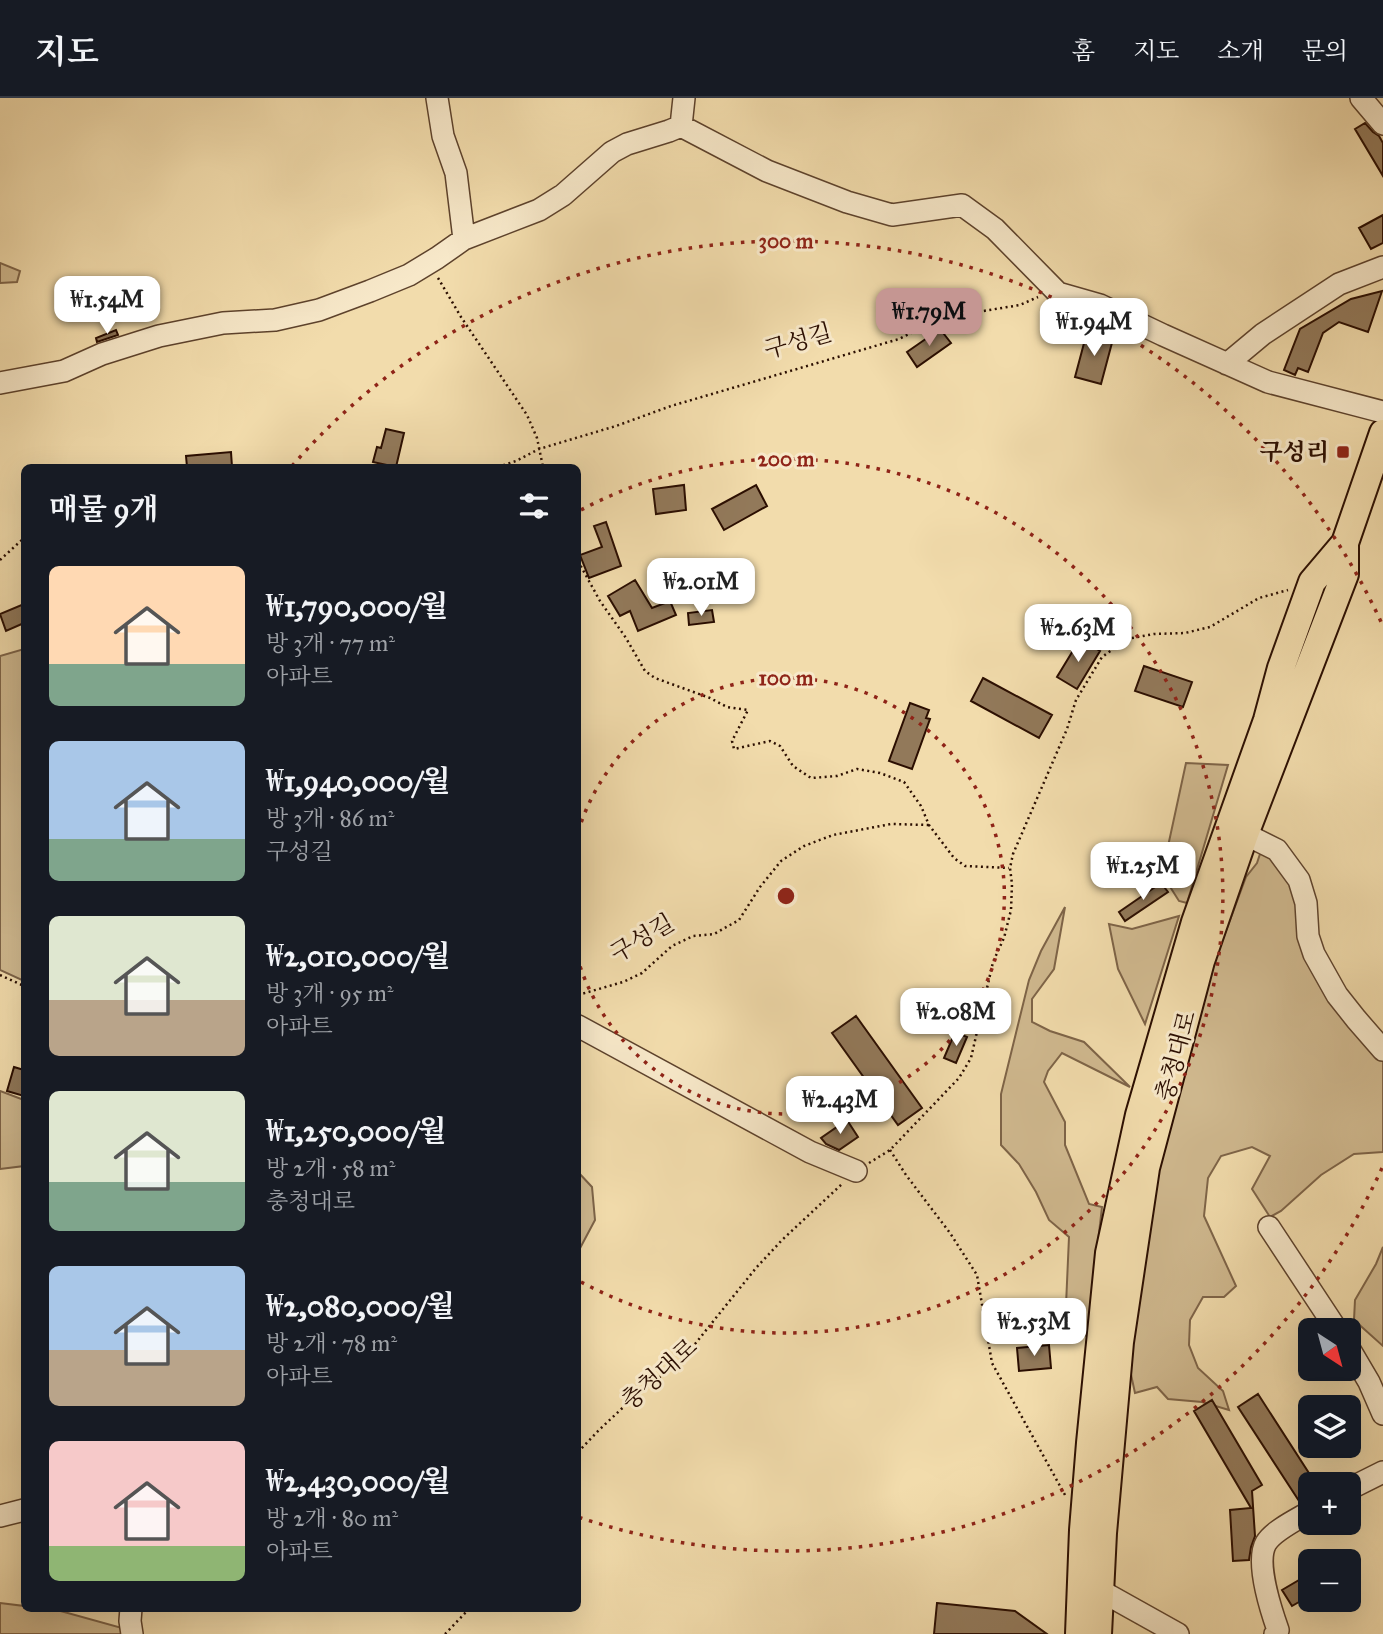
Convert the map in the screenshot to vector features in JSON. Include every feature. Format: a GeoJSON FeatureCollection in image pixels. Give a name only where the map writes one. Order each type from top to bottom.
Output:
{"type":"FeatureCollection","features":[{"type":"Feature","properties":{"kind":"main road","name":"충청대로"},"geometry":{"type":"LineString","coordinates":[[1098,1634],[1103,1533],[1119,1342],[1146,1168],[1202,961],[1245,834],[1345,574],[1345,542],[1383,433]]}},
{"type":"Feature","properties":{"kind":"main road","name":"충청대로"},"geometry":{"type":"LineString","coordinates":[[1079,1634],[1083,1530],[1109,1253],[1139,1115],[1195,922],[1312,582],[1345,542]]}},
{"type":"Feature","properties":{"kind":"street"},"geometry":{"type":"LineString","coordinates":[[438,98],[443,136],[456,173],[464,239]]}},
{"type":"Feature","properties":{"kind":"street"},"geometry":{"type":"LineString","coordinates":[[681,126],[684,98]]}},
{"type":"Feature","properties":{"kind":"street"},"geometry":{"type":"LineString","coordinates":[[1361,98],[1383,124]]}},
{"type":"Feature","properties":{"kind":"street"},"geometry":{"type":"LineString","coordinates":[[0,383],[64,371],[102,354],[159,336],[223,323],[275,320],[319,310],[409,275],[464,239],[539,210],[563,195],[612,152],[627,144],[681,126]]}},
{"type":"Feature","properties":{"kind":"street"},"geometry":{"type":"LineString","coordinates":[[681,126],[767,171],[847,202],[892,215],[962,205],[995,229],[1058,293],[1100,304],[1268,382],[1383,412]]}},
{"type":"Feature","properties":{"kind":"street"},"geometry":{"type":"LineString","coordinates":[[1227,364],[1263,334],[1339,284],[1383,267]]}},
{"type":"Feature","properties":{"kind":"street"},"geometry":{"type":"LineString","coordinates":[[1245,834],[1277,850],[1299,880],[1306,903],[1308,936],[1314,954],[1338,995],[1383,1050]]}},
{"type":"Feature","properties":{"kind":"street"},"geometry":{"type":"LineString","coordinates":[[581,1028],[810,1152],[856,1171]]}},
{"type":"Feature","properties":{"kind":"street"},"geometry":{"type":"LineString","coordinates":[[1269,1227],[1329,1318]]}},
{"type":"Feature","properties":{"kind":"street"},"geometry":{"type":"LineString","coordinates":[[1362,1370],[1383,1414]]}},
{"type":"Feature","properties":{"kind":"street"},"geometry":{"type":"LineString","coordinates":[[1361,1483],[1383,1472]]}},
{"type":"Feature","properties":{"kind":"street"},"geometry":{"type":"LineString","coordinates":[[0,1516],[21,1511]]}},
{"type":"Feature","properties":{"kind":"street"},"geometry":{"type":"LineString","coordinates":[[1275,1634],[1278,1630],[1264,1581],[1262,1553],[1267,1541],[1298,1519]]}},
{"type":"Feature","properties":{"kind":"street"},"geometry":{"type":"LineString","coordinates":[[1101,1591],[1178,1634]]}},
{"type":"Feature","properties":{"kind":"street"},"geometry":{"type":"LineString","coordinates":[[131,1612],[132,1634]]}},
{"type":"Feature","properties":{"kind":"path"},"geometry":{"type":"LineString","coordinates":[[429,264],[527,415],[537,438],[542,464]]}},
{"type":"Feature","properties":{"kind":"path","name":"구성길"},"geometry":{"type":"LineString","coordinates":[[507,464],[539,449],[671,406],[899,339],[930,323],[1020,305],[1058,293]]}},
{"type":"Feature","properties":{"kind":"path"},"geometry":{"type":"LineString","coordinates":[[0,560],[21,541]]}},
{"type":"Feature","properties":{"kind":"path"},"geometry":{"type":"LineString","coordinates":[[581,566],[645,671],[654,678],[727,707],[748,710],[732,741],[734,749],[770,741],[780,746],[793,766],[811,778],[836,776],[857,769],[880,773],[904,782],[921,806],[929,825],[954,858],[965,866],[1010,868]]}},
{"type":"Feature","properties":{"kind":"path","name":"충청대로"},"geometry":{"type":"LineString","coordinates":[[581,1449],[632,1399],[678,1362],[755,1268],[782,1240],[856,1171],[890,1150],[959,1078],[971,1058],[993,962],[1004,938],[1011,910],[1010,868],[1017,843],[1057,753],[1076,701],[1102,657],[1127,639],[1154,634],[1185,634],[1210,627],[1259,598],[1312,582]]}},
{"type":"Feature","properties":{"kind":"path","name":"구성길"},"geometry":{"type":"LineString","coordinates":[[581,994],[623,982],[642,973],[672,946],[693,936],[714,934],[739,920],[781,861],[804,846],[833,835],[891,824],[929,825]]}},
{"type":"Feature","properties":{"kind":"path"},"geometry":{"type":"LineString","coordinates":[[0,975],[21,985]]}},
{"type":"Feature","properties":{"kind":"path"},"geometry":{"type":"LineString","coordinates":[[890,1150],[977,1275],[992,1363],[1083,1530]]}},
{"type":"Feature","properties":{"kind":"path"},"geometry":{"type":"LineString","coordinates":[[445,1634],[466,1612]]}},
{"type":"Feature","properties":{"kind":"shaded area"},"geometry":{"type":"Polygon","coordinates":[[[0,263],[20,271],[17,282],[0,283],[0,263]]]}},
{"type":"Feature","properties":{"kind":"shaded area"},"geometry":{"type":"Polygon","coordinates":[[[21,650],[21,980],[0,970],[0,656],[21,650]]]}},
{"type":"Feature","properties":{"kind":"shaded area"},"geometry":{"type":"Polygon","coordinates":[[[1186,763],[1228,765],[1187,903],[1179,901],[1162,874],[1186,763]]]}},
{"type":"Feature","properties":{"kind":"shaded area"},"geometry":{"type":"Polygon","coordinates":[[[1262,848],[1294,881],[1301,932],[1383,1057],[1383,1152],[1354,1154],[1321,1175],[1281,1211],[1270,1217],[1252,1189],[1270,1156],[1252,1147],[1221,1156],[1208,1178],[1204,1216],[1236,1286],[1224,1297],[1203,1297],[1190,1320],[1189,1345],[1198,1368],[1223,1391],[1229,1410],[1202,1402],[1168,1399],[1157,1387],[1135,1393],[1130,1370],[1143,1256],[1172,1115],[1207,982],[1246,877],[1257,863],[1262,848]]]}},
{"type":"Feature","properties":{"kind":"shaded area"},"geometry":{"type":"Polygon","coordinates":[[[1065,907],[1054,969],[1032,999],[1032,1022],[1084,1042],[1130,1087],[1062,1053],[1048,1071],[1044,1082],[1065,1122],[1065,1145],[1089,1204],[1102,1207],[1087,1336],[1063,1327],[1069,1237],[1049,1220],[1019,1164],[1001,1145],[1001,1094],[1029,980],[1065,907]]]}},
{"type":"Feature","properties":{"kind":"shaded area"},"geometry":{"type":"Polygon","coordinates":[[[1179,916],[1145,1024],[1118,969],[1109,924],[1132,929],[1179,916]]]}},
{"type":"Feature","properties":{"kind":"shaded area"},"geometry":{"type":"Polygon","coordinates":[[[0,1091],[21,1099],[21,1166],[0,1169],[0,1091]]]}},
{"type":"Feature","properties":{"kind":"shaded area"},"geometry":{"type":"Polygon","coordinates":[[[581,1175],[592,1187],[595,1220],[581,1246],[581,1175]]]}},
{"type":"Feature","properties":{"kind":"shaded area"},"geometry":{"type":"Polygon","coordinates":[[[1383,1247],[1383,1346],[1362,1327],[1362,1318],[1354,1318],[1355,1300],[1383,1247]]]}},
{"type":"Feature","properties":{"kind":"shaded area"},"geometry":{"type":"Polygon","coordinates":[[[0,1603],[21,1606],[21,1612],[64,1612],[122,1628],[124,1634],[0,1634],[0,1603]]]}},
{"type":"Feature","properties":{"kind":"building"},"geometry":{"type":"Polygon","coordinates":[[[1365,123],[1383,143],[1383,176],[1355,129],[1365,123]]]}},
{"type":"Feature","properties":{"kind":"building"},"geometry":{"type":"Polygon","coordinates":[[[1383,215],[1383,243],[1371,249],[1359,228],[1383,215]]]}},
{"type":"Feature","properties":{"kind":"building"},"geometry":{"type":"Polygon","coordinates":[[[1382,291],[1368,332],[1339,322],[1323,333],[1308,372],[1298,368],[1295,375],[1284,370],[1300,329],[1351,299],[1382,291]]]}},
{"type":"Feature","properties":{"kind":"building"},"geometry":{"type":"Polygon","coordinates":[[[940,329],[951,343],[917,367],[907,352],[940,329]]]}},
{"type":"Feature","properties":{"kind":"building"},"geometry":{"type":"Polygon","coordinates":[[[116,330],[118,335],[97,342],[96,338],[116,330]]]}},
{"type":"Feature","properties":{"kind":"building"},"geometry":{"type":"Polygon","coordinates":[[[1087,332],[1113,339],[1101,384],[1075,377],[1087,332]]]}},
{"type":"Feature","properties":{"kind":"building"},"geometry":{"type":"Polygon","coordinates":[[[386,429],[404,433],[397,464],[373,462],[377,447],[381,448],[386,429]]]}},
{"type":"Feature","properties":{"kind":"building"},"geometry":{"type":"Polygon","coordinates":[[[231,452],[232,464],[187,464],[186,456],[231,452]]]}},
{"type":"Feature","properties":{"kind":"building"},"geometry":{"type":"Polygon","coordinates":[[[684,485],[686,510],[656,514],[653,489],[684,485]]]}},
{"type":"Feature","properties":{"kind":"building"},"geometry":{"type":"Polygon","coordinates":[[[756,485],[767,506],[724,530],[712,509],[756,485]]]}},
{"type":"Feature","properties":{"kind":"building"},"geometry":{"type":"Polygon","coordinates":[[[606,522],[621,566],[589,578],[581,555],[602,547],[594,526],[606,522]]]}},
{"type":"Feature","properties":{"kind":"building"},"geometry":{"type":"Polygon","coordinates":[[[635,580],[652,608],[670,601],[676,615],[638,631],[630,611],[620,616],[608,596],[635,580]]]}},
{"type":"Feature","properties":{"kind":"building"},"geometry":{"type":"Polygon","coordinates":[[[21,605],[21,624],[6,631],[0,614],[21,605]]]}},
{"type":"Feature","properties":{"kind":"building"},"geometry":{"type":"Polygon","coordinates":[[[712,610],[714,622],[689,625],[688,613],[712,610]]]}},
{"type":"Feature","properties":{"kind":"building"},"geometry":{"type":"Polygon","coordinates":[[[1080,639],[1100,651],[1077,689],[1057,677],[1080,639]]]}},
{"type":"Feature","properties":{"kind":"building"},"geometry":{"type":"Polygon","coordinates":[[[1144,666],[1192,682],[1183,707],[1135,691],[1144,666]]]}},
{"type":"Feature","properties":{"kind":"building"},"geometry":{"type":"Polygon","coordinates":[[[983,678],[1052,715],[1039,738],[971,701],[983,678]]]}},
{"type":"Feature","properties":{"kind":"building"},"geometry":{"type":"Polygon","coordinates":[[[910,703],[929,710],[926,718],[930,719],[912,769],[889,761],[910,703]]]}},
{"type":"Feature","properties":{"kind":"building"},"geometry":{"type":"Polygon","coordinates":[[[1161,883],[1168,892],[1125,921],[1119,912],[1161,883]]]}},
{"type":"Feature","properties":{"kind":"building"},"geometry":{"type":"Polygon","coordinates":[[[856,1016],[922,1108],[898,1125],[832,1033],[856,1016]]]}},
{"type":"Feature","properties":{"kind":"building"},"geometry":{"type":"Polygon","coordinates":[[[955,1032],[967,1037],[956,1063],[944,1058],[955,1032]]]}},
{"type":"Feature","properties":{"kind":"building"},"geometry":{"type":"Polygon","coordinates":[[[14,1067],[21,1069],[21,1095],[7,1091],[14,1067]]]}},
{"type":"Feature","properties":{"kind":"building"},"geometry":{"type":"Polygon","coordinates":[[[847,1120],[858,1137],[839,1150],[826,1144],[821,1138],[847,1120]]]}},
{"type":"Feature","properties":{"kind":"building"},"geometry":{"type":"Polygon","coordinates":[[[1049,1345],[1051,1368],[1019,1371],[1017,1348],[1049,1345]]]}},
{"type":"Feature","properties":{"kind":"building"},"geometry":{"type":"Polygon","coordinates":[[[1258,1394],[1308,1472],[1298,1472],[1298,1499],[1238,1407],[1258,1394]]]}},
{"type":"Feature","properties":{"kind":"building"},"geometry":{"type":"Polygon","coordinates":[[[1212,1400],[1262,1485],[1252,1491],[1255,1536],[1249,1560],[1233,1561],[1230,1510],[1251,1508],[1194,1411],[1212,1400]]]}},
{"type":"Feature","properties":{"kind":"building"},"geometry":{"type":"Polygon","coordinates":[[[1298,1581],[1298,1603],[1292,1606],[1282,1590],[1298,1581]]]}},
{"type":"Feature","properties":{"kind":"building"},"geometry":{"type":"Polygon","coordinates":[[[937,1603],[1015,1611],[1047,1634],[934,1634],[937,1603]]]}},
{"type":"Feature","properties":{"kind":"place","name":"구성리"},"geometry":{"type":"Point","coordinates":[1343,452]}}]}
